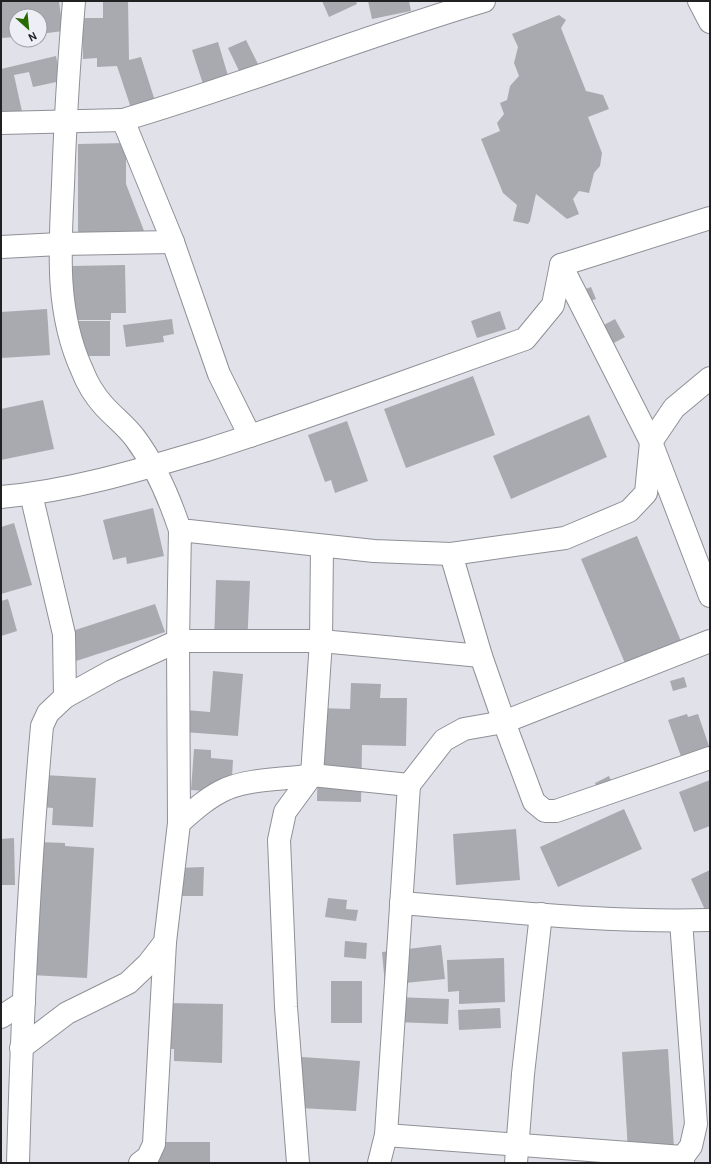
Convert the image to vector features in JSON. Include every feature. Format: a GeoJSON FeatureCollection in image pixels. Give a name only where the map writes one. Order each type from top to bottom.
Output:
{"type":"FeatureCollection","features":[{"type":"Feature","properties":{"kind":"street"},"geometry":{"type":"LineString","coordinates":[[74,1],[65,121],[60,244],[62,304],[72,346],[91,388],[103,405],[135,437],[154,466],[170,500],[180,530],[178,641],[179,823],[166,942],[154,1144],[148,1156],[140,1163]]}},
{"type":"Feature","properties":{"kind":"street"},"geometry":{"type":"LineString","coordinates":[[1,123],[123,120],[196,98],[484,1]]}},
{"type":"Feature","properties":{"kind":"street"},"geometry":{"type":"LineString","coordinates":[[699,1],[710,22]]}},
{"type":"Feature","properties":{"kind":"street"},"geometry":{"type":"LineString","coordinates":[[123,120],[173,242],[219,374],[250,436]]}},
{"type":"Feature","properties":{"kind":"street"},"geometry":{"type":"LineString","coordinates":[[561,265],[710,218]]}},
{"type":"Feature","properties":{"kind":"street"},"geometry":{"type":"LineString","coordinates":[[1,247],[60,244],[173,242]]}},
{"type":"Feature","properties":{"kind":"street"},"geometry":{"type":"LineString","coordinates":[[1,497],[31,494],[154,466],[250,436],[525,339],[553,305],[561,265]]}},
{"type":"Feature","properties":{"kind":"street"},"geometry":{"type":"LineString","coordinates":[[561,265],[652,442],[710,596]]}},
{"type":"Feature","properties":{"kind":"street"},"geometry":{"type":"LineString","coordinates":[[180,530],[374,551],[451,554],[565,538],[629,511],[646,493],[652,442],[674,408],[710,378]]}},
{"type":"Feature","properties":{"kind":"street"},"geometry":{"type":"LineString","coordinates":[[31,494],[64,634],[65,697]]}},
{"type":"Feature","properties":{"kind":"street"},"geometry":{"type":"LineString","coordinates":[[298,1163],[286,1007],[279,840],[285,812],[312,776],[321,641],[322,546]]}},
{"type":"Feature","properties":{"kind":"street"},"geometry":{"type":"LineString","coordinates":[[451,554],[481,656],[504,722],[534,802],[545,811],[556,811],[710,758]]}},
{"type":"Feature","properties":{"kind":"street"},"geometry":{"type":"LineString","coordinates":[[24,1162],[21,1048],[32,838],[42,726],[48,713],[65,697],[112,671],[178,641],[321,641],[481,656]]}},
{"type":"Feature","properties":{"kind":"street"},"geometry":{"type":"LineString","coordinates":[[379,1163],[386,1135],[409,785],[444,740],[464,729],[504,722],[710,641]]}},
{"type":"Feature","properties":{"kind":"street"},"geometry":{"type":"LineString","coordinates":[[179,823],[207,800],[227,788],[256,782],[312,776],[409,785]]}},
{"type":"Feature","properties":{"kind":"street"},"geometry":{"type":"LineString","coordinates":[[401,903],[541,914],[681,921],[710,920]]}},
{"type":"Feature","properties":{"kind":"street"},"geometry":{"type":"LineString","coordinates":[[516,1154],[541,914]]}},
{"type":"Feature","properties":{"kind":"street"},"geometry":{"type":"LineString","coordinates":[[386,1135],[516,1154],[683,1160],[691,1146],[696,1124],[681,921]]}},
{"type":"Feature","properties":{"kind":"street"},"geometry":{"type":"LineString","coordinates":[[21,1048],[67,1013],[128,983],[148,964],[166,942]]}},
{"type":"Feature","properties":{"kind":"street"},"geometry":{"type":"LineString","coordinates":[[1,1017],[24,1002]]}},
{"type":"Feature","properties":{"kind":"building"},"geometry":{"type":"Polygon","coordinates":[[[1,1],[59,1],[63,31],[48,33],[48,8],[8,8],[8,38],[1,38],[1,1]]]}},
{"type":"Feature","properties":{"kind":"building"},"geometry":{"type":"Polygon","coordinates":[[[103,1],[128,1],[129,60],[141,57],[155,101],[131,108],[117,66],[97,67],[97,58],[83,59],[82,18],[103,18],[103,1]]]}},
{"type":"Feature","properties":{"kind":"building"},"geometry":{"type":"Polygon","coordinates":[[[322,1],[356,1],[357,4],[329,17],[322,1]]]}},
{"type":"Feature","properties":{"kind":"building"},"geometry":{"type":"Polygon","coordinates":[[[368,1],[409,1],[411,11],[372,19],[368,1]]]}},
{"type":"Feature","properties":{"kind":"building"},"geometry":{"type":"Polygon","coordinates":[[[559,15],[566,20],[561,28],[586,91],[603,95],[609,109],[588,117],[602,153],[600,166],[594,173],[589,193],[579,191],[573,199],[579,214],[567,219],[536,194],[528,224],[513,221],[517,205],[503,193],[481,139],[500,131],[497,123],[504,114],[500,103],[507,100],[510,86],[519,76],[514,63],[518,47],[512,34],[559,15]]]}},
{"type":"Feature","properties":{"kind":"building"},"geometry":{"type":"Polygon","coordinates":[[[246,40],[260,68],[242,77],[228,48],[246,40]]]}},
{"type":"Feature","properties":{"kind":"building"},"geometry":{"type":"Polygon","coordinates":[[[218,42],[229,79],[204,87],[192,50],[218,42]]]}},
{"type":"Feature","properties":{"kind":"building"},"geometry":{"type":"Polygon","coordinates":[[[56,56],[61,81],[33,87],[29,72],[14,75],[23,116],[1,121],[1,69],[56,56]]]}},
{"type":"Feature","properties":{"kind":"building"},"geometry":{"type":"Polygon","coordinates":[[[126,143],[126,184],[151,249],[78,248],[78,144],[126,143]]]}},
{"type":"Feature","properties":{"kind":"building"},"geometry":{"type":"Polygon","coordinates":[[[125,265],[126,313],[111,313],[111,320],[72,320],[71,266],[125,265]]]}},
{"type":"Feature","properties":{"kind":"building"},"geometry":{"type":"Polygon","coordinates":[[[591,287],[596,299],[587,302],[583,290],[591,287]]]}},
{"type":"Feature","properties":{"kind":"building"},"geometry":{"type":"Polygon","coordinates":[[[47,309],[50,355],[1,358],[1,312],[47,309]]]}},
{"type":"Feature","properties":{"kind":"building"},"geometry":{"type":"Polygon","coordinates":[[[500,311],[506,329],[477,338],[471,321],[500,311]]]}},
{"type":"Feature","properties":{"kind":"building"},"geometry":{"type":"Polygon","coordinates":[[[172,319],[174,334],[163,336],[164,342],[126,347],[123,325],[172,319]]]}},
{"type":"Feature","properties":{"kind":"building"},"geometry":{"type":"Polygon","coordinates":[[[615,319],[625,337],[612,344],[602,326],[615,319]]]}},
{"type":"Feature","properties":{"kind":"building"},"geometry":{"type":"Polygon","coordinates":[[[75,321],[110,321],[110,356],[75,356],[75,321]]]}},
{"type":"Feature","properties":{"kind":"building"},"geometry":{"type":"Polygon","coordinates":[[[473,376],[495,435],[406,468],[384,409],[473,376]]]}},
{"type":"Feature","properties":{"kind":"building"},"geometry":{"type":"Polygon","coordinates":[[[43,400],[54,449],[1,460],[1,409],[43,400]]]}},
{"type":"Feature","properties":{"kind":"building"},"geometry":{"type":"Polygon","coordinates":[[[589,415],[607,457],[511,499],[493,456],[589,415]]]}},
{"type":"Feature","properties":{"kind":"building"},"geometry":{"type":"Polygon","coordinates":[[[347,421],[368,481],[335,493],[331,480],[325,482],[308,435],[347,421]]]}},
{"type":"Feature","properties":{"kind":"building"},"geometry":{"type":"Polygon","coordinates":[[[153,508],[164,556],[127,564],[126,557],[113,560],[103,520],[153,508]]]}},
{"type":"Feature","properties":{"kind":"building"},"geometry":{"type":"Polygon","coordinates":[[[14,523],[32,585],[1,594],[1,527],[14,523]]]}},
{"type":"Feature","properties":{"kind":"building"},"geometry":{"type":"Polygon","coordinates":[[[637,536],[686,653],[630,675],[581,559],[637,536]]]}},
{"type":"Feature","properties":{"kind":"building"},"geometry":{"type":"Polygon","coordinates":[[[216,580],[250,581],[247,646],[214,645],[216,580]]]}},
{"type":"Feature","properties":{"kind":"building"},"geometry":{"type":"Polygon","coordinates":[[[8,599],[17,631],[1,636],[1,601],[8,599]]]}},
{"type":"Feature","properties":{"kind":"building"},"geometry":{"type":"Polygon","coordinates":[[[155,604],[165,632],[67,664],[57,636],[155,604]]]}},
{"type":"Feature","properties":{"kind":"building"},"geometry":{"type":"Polygon","coordinates":[[[213,671],[243,674],[238,736],[184,732],[185,710],[210,712],[213,671]]]}},
{"type":"Feature","properties":{"kind":"building"},"geometry":{"type":"Polygon","coordinates":[[[684,677],[687,687],[673,691],[670,681],[684,677]]]}},
{"type":"Feature","properties":{"kind":"building"},"geometry":{"type":"Polygon","coordinates":[[[351,683],[381,684],[380,698],[407,698],[406,746],[362,745],[361,802],[317,801],[319,708],[350,709],[351,683]]]}},
{"type":"Feature","properties":{"kind":"building"},"geometry":{"type":"Polygon","coordinates":[[[687,714],[688,717],[698,714],[710,749],[683,762],[668,720],[687,714]]]}},
{"type":"Feature","properties":{"kind":"building"},"geometry":{"type":"Polygon","coordinates":[[[194,749],[211,750],[211,758],[233,760],[231,793],[191,790],[194,749]]]}},
{"type":"Feature","properties":{"kind":"building"},"geometry":{"type":"Polygon","coordinates":[[[44,775],[96,778],[93,827],[52,825],[53,808],[42,807],[44,775]]]}},
{"type":"Feature","properties":{"kind":"building"},"geometry":{"type":"Polygon","coordinates":[[[609,776],[615,789],[600,795],[595,783],[609,776]]]}},
{"type":"Feature","properties":{"kind":"building"},"geometry":{"type":"Polygon","coordinates":[[[710,780],[710,826],[694,832],[679,792],[710,780]]]}},
{"type":"Feature","properties":{"kind":"building"},"geometry":{"type":"Polygon","coordinates":[[[624,809],[642,849],[558,887],[540,847],[624,809]]]}},
{"type":"Feature","properties":{"kind":"building"},"geometry":{"type":"Polygon","coordinates":[[[516,829],[520,880],[456,885],[453,834],[516,829]]]}},
{"type":"Feature","properties":{"kind":"building"},"geometry":{"type":"Polygon","coordinates":[[[14,838],[15,885],[1,885],[1,839],[14,838]]]}},
{"type":"Feature","properties":{"kind":"building"},"geometry":{"type":"Polygon","coordinates":[[[38,842],[65,843],[65,846],[94,848],[87,978],[31,975],[38,842]]]}},
{"type":"Feature","properties":{"kind":"building"},"geometry":{"type":"Polygon","coordinates":[[[204,867],[203,896],[177,896],[177,868],[204,867]]]}},
{"type":"Feature","properties":{"kind":"building"},"geometry":{"type":"Polygon","coordinates":[[[710,870],[710,921],[691,879],[710,870]]]}},
{"type":"Feature","properties":{"kind":"building"},"geometry":{"type":"Polygon","coordinates":[[[328,898],[347,900],[346,909],[358,910],[356,921],[325,917],[328,898]]]}},
{"type":"Feature","properties":{"kind":"building"},"geometry":{"type":"Polygon","coordinates":[[[345,941],[367,943],[366,959],[344,957],[345,941]]]}},
{"type":"Feature","properties":{"kind":"building"},"geometry":{"type":"Polygon","coordinates":[[[441,945],[445,979],[385,985],[382,952],[441,945]]]}},
{"type":"Feature","properties":{"kind":"building"},"geometry":{"type":"Polygon","coordinates":[[[504,958],[505,1002],[459,1004],[459,991],[448,992],[447,960],[504,958]]]}},
{"type":"Feature","properties":{"kind":"building"},"geometry":{"type":"Polygon","coordinates":[[[331,981],[362,981],[362,1023],[331,1023],[331,981]]]}},
{"type":"Feature","properties":{"kind":"building"},"geometry":{"type":"Polygon","coordinates":[[[395,997],[449,999],[448,1024],[394,1022],[395,997]]]}},
{"type":"Feature","properties":{"kind":"building"},"geometry":{"type":"Polygon","coordinates":[[[168,1003],[223,1004],[222,1063],[174,1061],[174,1049],[167,1049],[168,1003]]]}},
{"type":"Feature","properties":{"kind":"building"},"geometry":{"type":"Polygon","coordinates":[[[500,1008],[501,1028],[459,1030],[458,1010],[500,1008]]]}},
{"type":"Feature","properties":{"kind":"building"},"geometry":{"type":"Polygon","coordinates":[[[668,1049],[674,1148],[628,1151],[622,1052],[668,1049]]]}},
{"type":"Feature","properties":{"kind":"building"},"geometry":{"type":"Polygon","coordinates":[[[302,1057],[360,1061],[356,1111],[299,1108],[302,1057]]]}},
{"type":"Feature","properties":{"kind":"building"},"geometry":{"type":"Polygon","coordinates":[[[156,1142],[210,1142],[210,1163],[156,1163],[156,1142]]]}}]}
